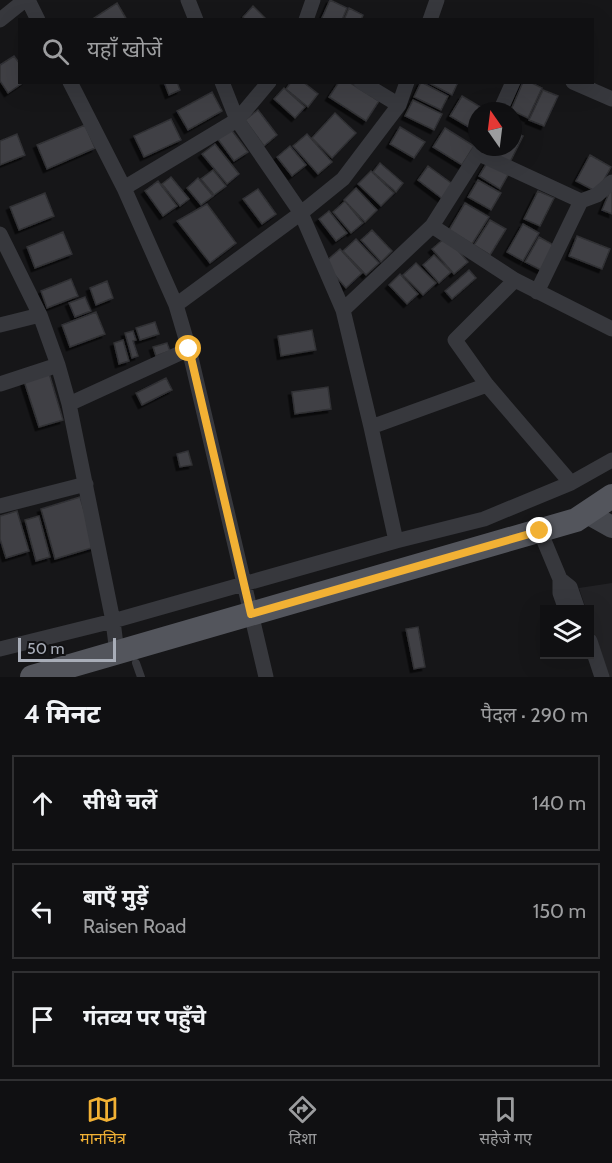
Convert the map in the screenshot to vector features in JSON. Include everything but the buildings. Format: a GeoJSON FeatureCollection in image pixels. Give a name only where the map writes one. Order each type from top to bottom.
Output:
{"type":"FeatureCollection","features":[{"type":"Feature","properties":{"kind":"main road"},"geometry":{"type":"LineString","coordinates":[[89,677],[253,622],[543,538],[583,535],[604,519],[612,496]]}},
{"type":"Feature","properties":{"kind":"main road"},"geometry":{"type":"LineString","coordinates":[[32,677],[132,664]]}},
{"type":"Feature","properties":{"kind":"street"},"geometry":{"type":"LineString","coordinates":[[0,20],[27,0],[37,18]]}},
{"type":"Feature","properties":{"kind":"street"},"geometry":{"type":"LineString","coordinates":[[307,18],[313,0]]}},
{"type":"Feature","properties":{"kind":"street"},"geometry":{"type":"LineString","coordinates":[[431,18],[437,0]]}},
{"type":"Feature","properties":{"kind":"street"},"geometry":{"type":"LineString","coordinates":[[189,1],[195,18]]}},
{"type":"Feature","properties":{"kind":"street"},"geometry":{"type":"LineString","coordinates":[[71,84],[124,188],[176,305],[189,349],[266,677]]}},
{"type":"Feature","properties":{"kind":"street"},"geometry":{"type":"LineString","coordinates":[[223,84],[237,120],[301,213],[344,310],[396,541]]}},
{"type":"Feature","properties":{"kind":"street"},"geometry":{"type":"LineString","coordinates":[[124,188],[237,120],[267,84]]}},
{"type":"Feature","properties":{"kind":"street"},"geometry":{"type":"LineString","coordinates":[[364,84],[399,105]]}},
{"type":"Feature","properties":{"kind":"street"},"geometry":{"type":"LineString","coordinates":[[176,305],[301,213],[343,179],[399,105],[406,84]]}},
{"type":"Feature","properties":{"kind":"street"},"geometry":{"type":"LineString","coordinates":[[504,102],[512,84]]}},
{"type":"Feature","properties":{"kind":"street"},"geometry":{"type":"LineString","coordinates":[[578,84],[612,99]]}},
{"type":"Feature","properties":{"kind":"street"},"geometry":{"type":"LineString","coordinates":[[344,310],[432,226],[477,156]]}},
{"type":"Feature","properties":{"kind":"street"},"geometry":{"type":"LineString","coordinates":[[493,156],[581,201]]}},
{"type":"Feature","properties":{"kind":"street"},"geometry":{"type":"LineString","coordinates":[[537,292],[581,201],[597,195],[612,182]]}},
{"type":"Feature","properties":{"kind":"street"},"geometry":{"type":"LineString","coordinates":[[432,226],[515,280],[612,329]]}},
{"type":"Feature","properties":{"kind":"street"},"geometry":{"type":"LineString","coordinates":[[0,234],[6,261],[40,315],[58,365],[69,404],[113,621],[132,664]]}},
{"type":"Feature","properties":{"kind":"street"},"geometry":{"type":"LineString","coordinates":[[515,280],[455,340],[487,385],[570,483]]}},
{"type":"Feature","properties":{"kind":"street"},"geometry":{"type":"LineString","coordinates":[[0,325],[40,315]]}},
{"type":"Feature","properties":{"kind":"street"},"geometry":{"type":"LineString","coordinates":[[69,404],[189,349]]}},
{"type":"Feature","properties":{"kind":"street"},"geometry":{"type":"LineString","coordinates":[[0,384],[58,365]]}},
{"type":"Feature","properties":{"kind":"street"},"geometry":{"type":"LineString","coordinates":[[371,427],[487,385]]}},
{"type":"Feature","properties":{"kind":"street"},"geometry":{"type":"LineString","coordinates":[[0,649],[113,621],[396,541],[484,519],[570,483],[612,460]]}},
{"type":"Feature","properties":{"kind":"street"},"geometry":{"type":"LineString","coordinates":[[0,506],[86,484]]}},
{"type":"Feature","properties":{"kind":"street"},"geometry":{"type":"LineString","coordinates":[[543,538],[560,579],[560,593],[564,605]]}},
{"type":"Feature","properties":{"kind":"street"},"geometry":{"type":"LineString","coordinates":[[560,579],[570,587],[577,605]]}},
{"type":"Feature","properties":{"kind":"street"},"geometry":{"type":"LineString","coordinates":[[594,653],[602,677]]}},
{"type":"Feature","properties":{"kind":"street"},"geometry":{"type":"LineString","coordinates":[[585,659],[592,677]]}},
{"type":"Feature","properties":{"kind":"shaded area"},"geometry":{"type":"Polygon","coordinates":[[[612,583],[612,677],[607,677],[594,634],[594,605],[585,605],[579,588],[612,583]]]}},
{"type":"Feature","properties":{"kind":"route"},"geometry":{"type":"LineString","coordinates":[[189,349],[251,614],[540,531]]}}]}
